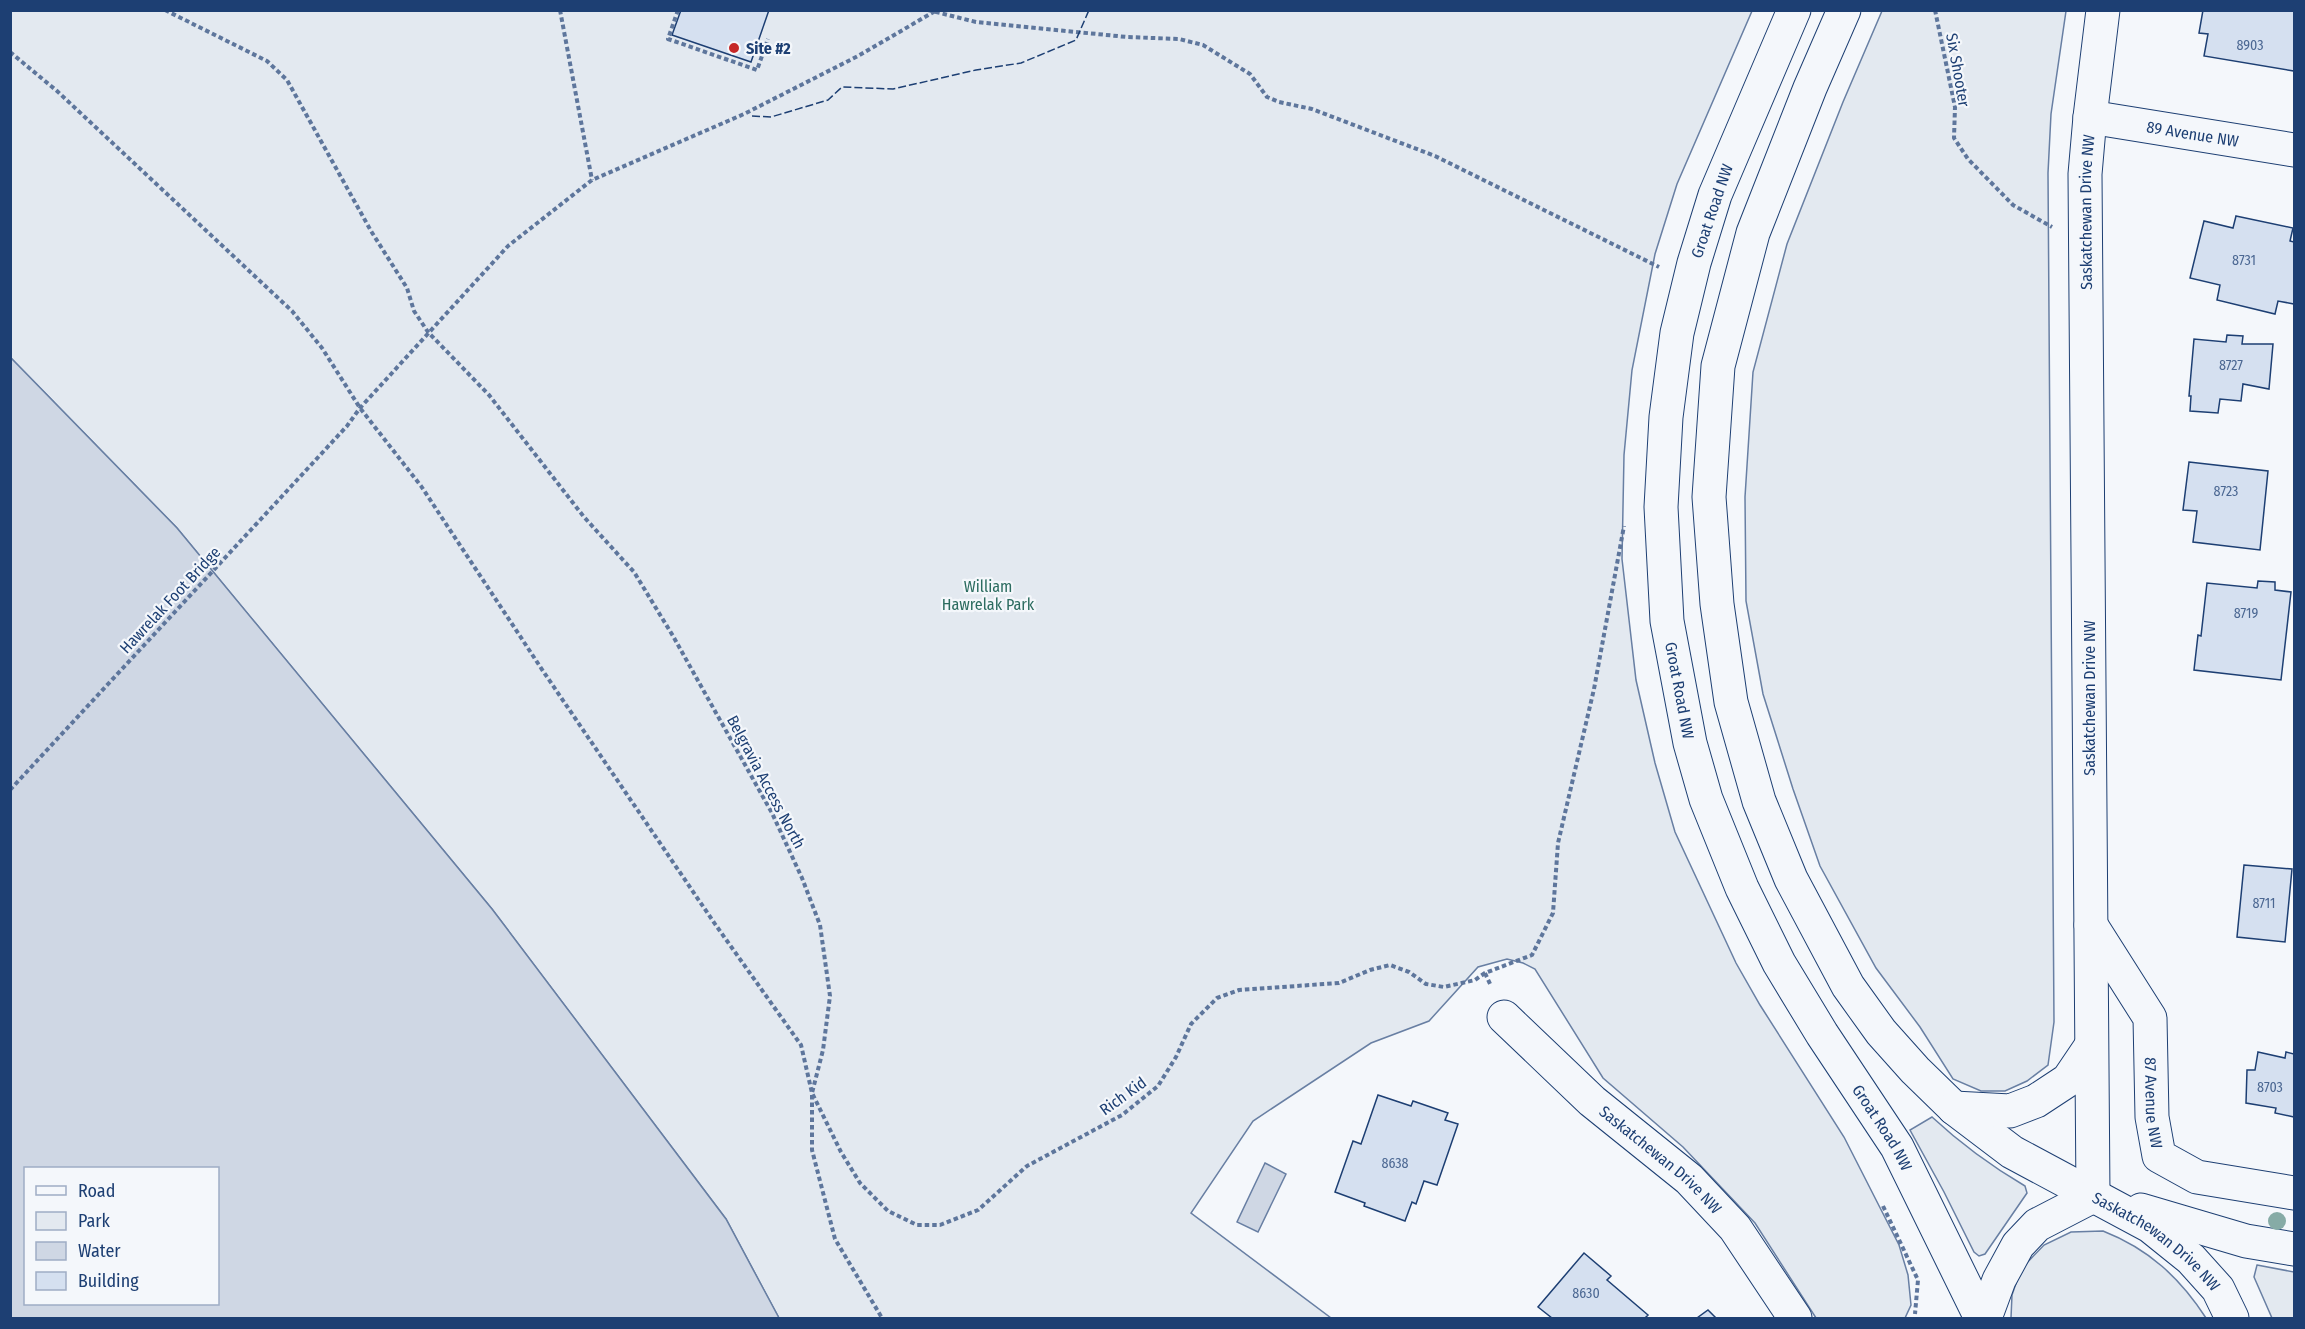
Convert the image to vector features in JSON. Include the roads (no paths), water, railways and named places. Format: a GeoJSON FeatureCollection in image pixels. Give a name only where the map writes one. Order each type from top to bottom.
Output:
{"type":"FeatureCollection","features":[{"type":"Feature","properties":{"kind":"main road","name":"Groat Road NW"},"geometry":{"type":"LineString","coordinates":[[1794,10],[1715,195],[1694,263],[1677,333],[1666,417],[1661,507],[1667,621],[1690,742],[1703,788],[1742,888],[1779,963],[1821,1034],[1897,1147],[1983,1318]]}},
{"type":"Feature","properties":{"kind":"main road"},"geometry":{"type":"LineString","coordinates":[[1844,10],[1810,88],[1753,233],[1718,366],[1709,497],[1717,604],[1731,702],[1760,801],[1791,879],[1848,986],[1875,1023],[1915,1070],[1954,1108],[2012,1152],[2093,1196],[2246,1241],[2295,1249]]}},
{"type":"Feature","properties":{"kind":"main road","name":"Saskatchewan Drive NW"},"geometry":{"type":"LineString","coordinates":[[2103,10],[2085,174],[2093,1196],[2150,1226],[2192,1259],[2218,1289],[2232,1318]]}},
{"type":"Feature","properties":{"kind":"main road","name":"89 Avenue NW"},"geometry":{"type":"LineString","coordinates":[[2090,117],[2295,150]]}},
{"type":"Feature","properties":{"kind":"main road","name":"87 Avenue NW"},"geometry":{"type":"LineString","coordinates":[[2091,925],[2150,1018],[2152,1117],[2159,1156],[2198,1177],[2295,1193]]}},
{"type":"Feature","properties":{"kind":"main road","name":"Saskatchewan Drive NW"},"geometry":{"type":"LineString","coordinates":[[1504,1017],[1592,1101],[1689,1179],[1735,1228],[1796,1318]]}},
{"type":"Feature","properties":{"kind":"main road"},"geometry":{"type":"LineString","coordinates":[[1954,1108],[2010,1111],[2037,1101],[2068,1080],[2091,1046]]}},
{"type":"Feature","properties":{"kind":"main road"},"geometry":{"type":"LineString","coordinates":[[1983,1318],[1999,1280],[2018,1245],[2037,1225],[2068,1211],[2093,1196]]}},
{"type":"Feature","properties":{"kind":"water"},"geometry":{"type":"Polygon","coordinates":[[[11,358],[177,528],[492,909],[726,1219],[779,1318],[11,1318],[11,358]]]}},
{"type":"Feature","properties":{"kind":"water"},"geometry":{"type":"Polygon","coordinates":[[[1265,1163],[1286,1174],[1258,1232],[1237,1222],[1265,1163]]]}},
{"type":"Feature","properties":{"kind":"place","name":"Site #2"},"geometry":{"type":"Point","coordinates":[734,48]}},
{"type":"Feature","properties":{"kind":"park label","name":"William Hawrelak Park"},"geometry":{"type":"Point","coordinates":[988,595]}}]}
